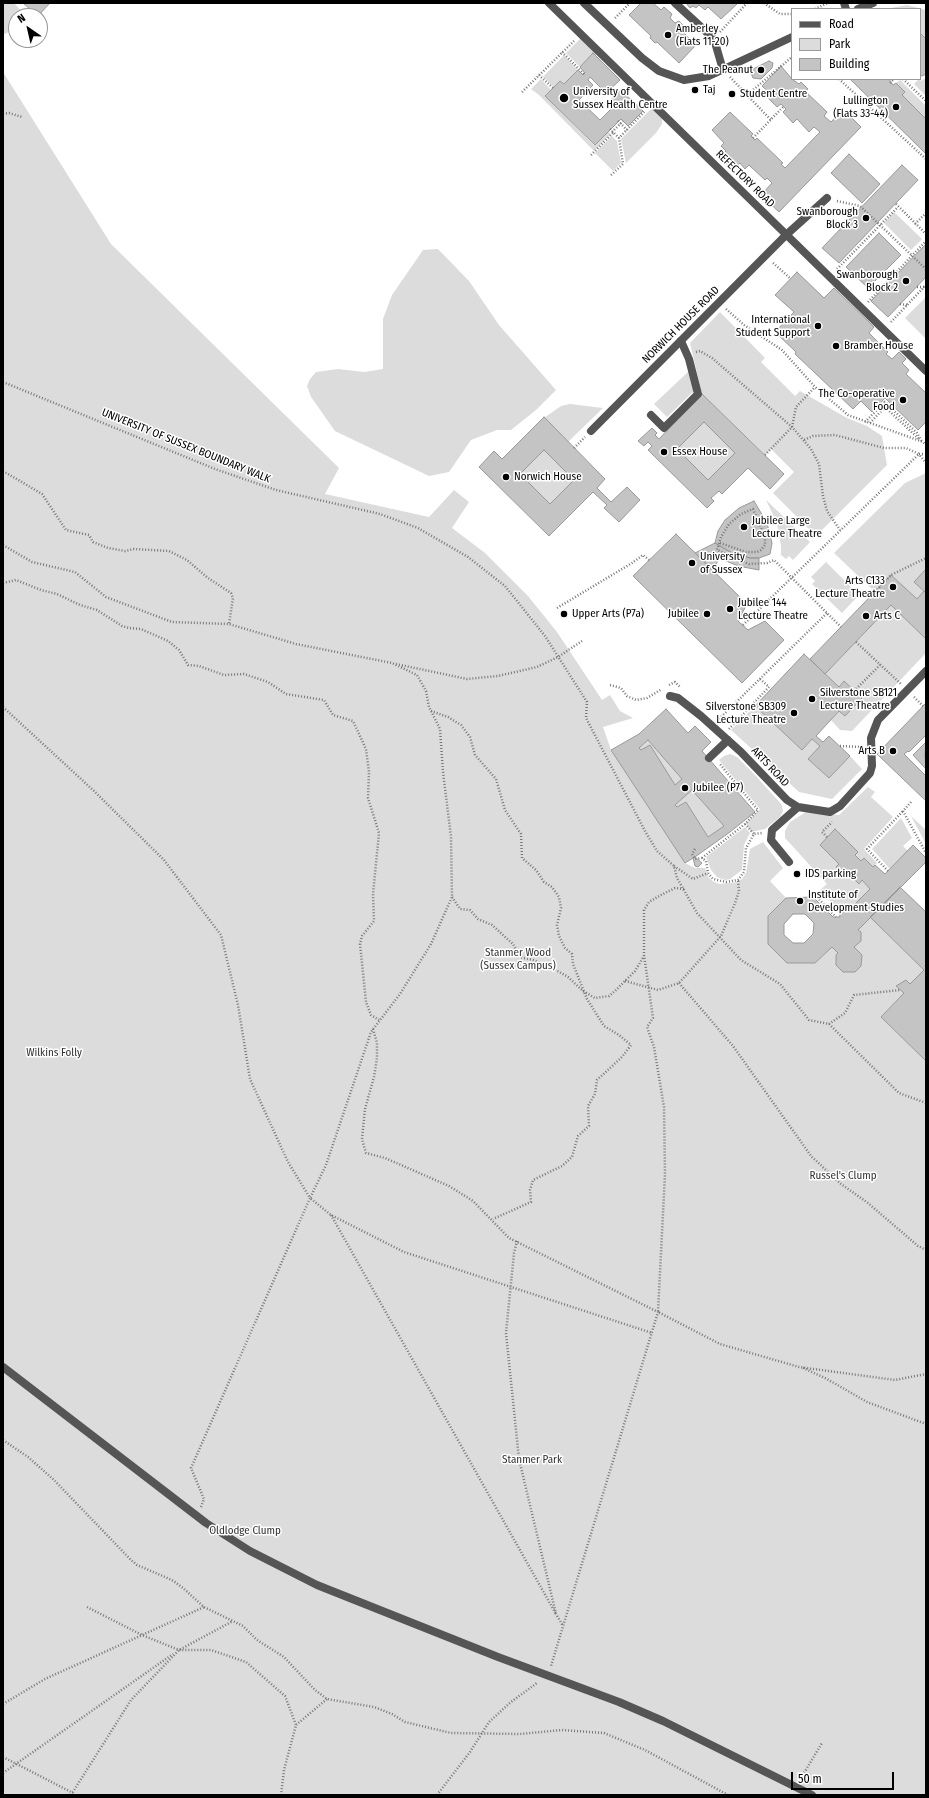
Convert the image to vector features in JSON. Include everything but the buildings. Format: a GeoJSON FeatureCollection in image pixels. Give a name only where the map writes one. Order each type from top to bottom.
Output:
{"type":"FeatureCollection","features":[{"type":"Feature","properties":{"kind":"street","name":"REFECTORY ROAD"},"geometry":{"type":"LineString","coordinates":[[548,3],[926,371]]}},
{"type":"Feature","properties":{"kind":"street"},"geometry":{"type":"LineString","coordinates":[[584,3],[642,58],[659,71],[684,80],[709,76],[791,37]]}},
{"type":"Feature","properties":{"kind":"street"},"geometry":{"type":"LineString","coordinates":[[675,3],[714,39],[723,70]]}},
{"type":"Feature","properties":{"kind":"street"},"geometry":{"type":"LineString","coordinates":[[860,8],[873,3]]}},
{"type":"Feature","properties":{"kind":"street","name":"NORWICH HOUSE ROAD"},"geometry":{"type":"LineString","coordinates":[[591,431],[786,235],[827,198]]}},
{"type":"Feature","properties":{"kind":"street"},"geometry":{"type":"LineString","coordinates":[[651,415],[664,428],[698,394],[687,353],[681,341]]}},
{"type":"Feature","properties":{"kind":"street"},"geometry":{"type":"LineString","coordinates":[[789,862],[771,840],[772,830],[798,808],[830,812],[840,806],[866,778],[872,766],[871,738],[874,726],[926,670]]}},
{"type":"Feature","properties":{"kind":"street","name":"ARTS ROAD"},"geometry":{"type":"LineString","coordinates":[[670,696],[678,698],[713,726],[787,800],[798,808]]}},
{"type":"Feature","properties":{"kind":"street"},"geometry":{"type":"LineString","coordinates":[[710,757],[725,738]]}},
{"type":"Feature","properties":{"kind":"street"},"geometry":{"type":"LineString","coordinates":[[3,1367],[198,1517],[240,1545],[317,1585],[548,1674],[663,1721],[812,1795]]}},
{"type":"Feature","properties":{"kind":"path"},"geometry":{"type":"LineString","coordinates":[[618,16],[630,3]]}},
{"type":"Feature","properties":{"kind":"path"},"geometry":{"type":"LineString","coordinates":[[725,26],[747,3]]}},
{"type":"Feature","properties":{"kind":"path"},"geometry":{"type":"LineString","coordinates":[[764,3],[780,14],[791,14]]}},
{"type":"Feature","properties":{"kind":"path"},"geometry":{"type":"LineString","coordinates":[[817,8],[828,3]]}},
{"type":"Feature","properties":{"kind":"path"},"geometry":{"type":"LineString","coordinates":[[522,92],[576,39]]}},
{"type":"Feature","properties":{"kind":"path"},"geometry":{"type":"LineString","coordinates":[[562,52],[584,74]]}},
{"type":"Feature","properties":{"kind":"path"},"geometry":{"type":"LineString","coordinates":[[747,96],[791,58]]}},
{"type":"Feature","properties":{"kind":"path"},"geometry":{"type":"LineString","coordinates":[[723,70],[771,120]]}},
{"type":"Feature","properties":{"kind":"path"},"geometry":{"type":"LineString","coordinates":[[539,75],[553,88]]}},
{"type":"Feature","properties":{"kind":"path"},"geometry":{"type":"LineString","coordinates":[[841,80],[926,159]]}},
{"type":"Feature","properties":{"kind":"path"},"geometry":{"type":"LineString","coordinates":[[890,83],[893,80]]}},
{"type":"Feature","properties":{"kind":"path"},"geometry":{"type":"LineString","coordinates":[[904,80],[926,101]]}},
{"type":"Feature","properties":{"kind":"path"},"geometry":{"type":"LineString","coordinates":[[753,138],[784,106]]}},
{"type":"Feature","properties":{"kind":"path"},"geometry":{"type":"LineString","coordinates":[[619,138],[645,111]]}},
{"type":"Feature","properties":{"kind":"path"},"geometry":{"type":"LineString","coordinates":[[3,114],[9,113],[22,117]]}},
{"type":"Feature","properties":{"kind":"path"},"geometry":{"type":"LineString","coordinates":[[591,155],[621,122],[627,130]]}},
{"type":"Feature","properties":{"kind":"path"},"geometry":{"type":"LineString","coordinates":[[611,175],[623,164],[619,138],[612,131]]}},
{"type":"Feature","properties":{"kind":"path"},"geometry":{"type":"LineString","coordinates":[[827,198],[860,206],[926,269]]}},
{"type":"Feature","properties":{"kind":"path"},"geometry":{"type":"LineString","coordinates":[[829,277],[870,234],[881,225],[897,206],[926,234]]}},
{"type":"Feature","properties":{"kind":"path"},"geometry":{"type":"LineString","coordinates":[[915,224],[926,213]]}},
{"type":"Feature","properties":{"kind":"path"},"geometry":{"type":"LineString","coordinates":[[862,308],[926,241]]}},
{"type":"Feature","properties":{"kind":"path"},"geometry":{"type":"LineString","coordinates":[[765,256],[791,279]]}},
{"type":"Feature","properties":{"kind":"path"},"geometry":{"type":"LineString","coordinates":[[883,289],[885,284]]}},
{"type":"Feature","properties":{"kind":"path"},"geometry":{"type":"LineString","coordinates":[[917,286],[925,286]]}},
{"type":"Feature","properties":{"kind":"path"},"geometry":{"type":"LineString","coordinates":[[884,330],[925,286]]}},
{"type":"Feature","properties":{"kind":"path"},"geometry":{"type":"LineString","coordinates":[[723,299],[726,308],[744,325],[782,350],[815,387],[848,415],[923,442]]}},
{"type":"Feature","properties":{"kind":"path"},"geometry":{"type":"LineString","coordinates":[[900,304],[907,305]]}},
{"type":"Feature","properties":{"kind":"path"},"geometry":{"type":"LineString","coordinates":[[687,353],[700,351],[712,358],[792,427],[804,440],[819,464],[823,496],[828,511],[840,530]]}},
{"type":"Feature","properties":{"kind":"path","name":"UNIVERSITY OF SUSSEX BOUNDARY WALK"},"geometry":{"type":"LineString","coordinates":[[3,382],[215,469],[276,490],[380,514],[418,528],[468,557],[505,586],[545,636],[587,702],[586,718],[645,831],[657,851],[674,866],[677,878],[685,889],[697,913],[721,936],[741,960],[780,984],[809,1020],[829,1024]]}},
{"type":"Feature","properties":{"kind":"path"},"geometry":{"type":"LineString","coordinates":[[764,455],[792,427],[796,407],[815,387]]}},
{"type":"Feature","properties":{"kind":"path"},"geometry":{"type":"LineString","coordinates":[[865,422],[884,401]]}},
{"type":"Feature","properties":{"kind":"path"},"geometry":{"type":"LineString","coordinates":[[884,401],[885,408],[926,445]]}},
{"type":"Feature","properties":{"kind":"path"},"geometry":{"type":"LineString","coordinates":[[884,401],[923,442]]}},
{"type":"Feature","properties":{"kind":"path"},"geometry":{"type":"LineString","coordinates":[[870,423],[885,408]]}},
{"type":"Feature","properties":{"kind":"path"},"geometry":{"type":"LineString","coordinates":[[804,440],[818,435],[835,435],[884,448],[906,448],[919,454],[926,454]]}},
{"type":"Feature","properties":{"kind":"path"},"geometry":{"type":"LineString","coordinates":[[574,448],[584,438]]}},
{"type":"Feature","properties":{"kind":"path"},"geometry":{"type":"LineString","coordinates":[[919,454],[926,463]]}},
{"type":"Feature","properties":{"kind":"path"},"geometry":{"type":"LineString","coordinates":[[743,625],[919,454]]}},
{"type":"Feature","properties":{"kind":"path"},"geometry":{"type":"LineString","coordinates":[[3,471],[42,494],[66,530],[88,535],[93,542],[108,548],[125,551],[134,549],[168,551],[187,560],[208,578],[231,593],[233,598],[229,624]]}},
{"type":"Feature","properties":{"kind":"path"},"geometry":{"type":"LineString","coordinates":[[720,543],[740,551],[753,553],[763,548],[765,541],[763,532],[753,509],[735,519],[725,531],[717,550],[749,564],[767,563],[774,560],[841,627]]}},
{"type":"Feature","properties":{"kind":"path"},"geometry":{"type":"LineString","coordinates":[[3,545],[32,562],[74,572],[106,596],[172,622],[229,624],[296,644],[467,679],[498,676],[537,667],[558,657],[582,641]]}},
{"type":"Feature","properties":{"kind":"path"},"geometry":{"type":"LineString","coordinates":[[557,608],[632,563],[643,554],[649,560]]}},
{"type":"Feature","properties":{"kind":"path"},"geometry":{"type":"LineString","coordinates":[[875,592],[891,575],[926,558]]}},
{"type":"Feature","properties":{"kind":"path"},"geometry":{"type":"LineString","coordinates":[[3,583],[16,580],[40,590],[57,594],[80,605],[97,610],[122,626],[129,628],[141,628],[168,640],[179,650],[188,665],[199,666],[224,675],[244,674],[268,682],[286,694],[324,700],[333,715],[353,721],[366,749],[369,772],[368,798],[379,833],[374,894],[374,921],[362,936],[360,944],[361,969],[366,992],[366,1002],[371,1015],[380,1020]]}},
{"type":"Feature","properties":{"kind":"path"},"geometry":{"type":"LineString","coordinates":[[713,726],[827,613]]}},
{"type":"Feature","properties":{"kind":"path"},"geometry":{"type":"LineString","coordinates":[[856,642],[923,706]]}},
{"type":"Feature","properties":{"kind":"path"},"geometry":{"type":"LineString","coordinates":[[198,1517],[204,1499],[191,1468],[326,1165],[371,1032],[400,994],[431,944],[452,897],[451,837],[443,772],[440,729],[431,710],[426,691],[417,675],[392,663]]}},
{"type":"Feature","properties":{"kind":"path"},"geometry":{"type":"LineString","coordinates":[[854,690],[880,665]]}},
{"type":"Feature","properties":{"kind":"path"},"geometry":{"type":"LineString","coordinates":[[725,738],[762,697],[769,687],[760,679]]}},
{"type":"Feature","properties":{"kind":"path"},"geometry":{"type":"LineString","coordinates":[[610,685],[621,688],[627,696],[636,700],[642,700],[662,689]]}},
{"type":"Feature","properties":{"kind":"path"},"geometry":{"type":"LineString","coordinates":[[3,707],[94,791],[164,860],[221,935],[238,1005],[250,1079],[288,1162],[310,1198],[331,1215],[404,1252],[652,1333]]}},
{"type":"Feature","properties":{"kind":"path"},"geometry":{"type":"LineString","coordinates":[[431,710],[448,717],[461,725],[470,737],[475,754],[496,779],[506,810],[521,834],[522,858],[536,870],[544,882],[552,886],[560,896],[561,908],[557,925],[559,936],[565,948],[572,954],[573,964],[583,991],[604,1026],[619,1035],[631,1045],[622,1057],[597,1080],[594,1094],[588,1106],[589,1126],[578,1136],[572,1157],[562,1166],[533,1180],[530,1190],[531,1202],[493,1219]]}},
{"type":"Feature","properties":{"kind":"path"},"geometry":{"type":"LineString","coordinates":[[840,746],[853,746]]}},
{"type":"Feature","properties":{"kind":"path"},"geometry":{"type":"LineString","coordinates":[[695,849],[692,854],[695,859],[702,858],[744,824],[758,810],[710,757]]}},
{"type":"Feature","properties":{"kind":"path"},"geometry":{"type":"LineString","coordinates":[[888,871],[867,849],[911,802]]}},
{"type":"Feature","properties":{"kind":"path"},"geometry":{"type":"LineString","coordinates":[[903,811],[926,853]]}},
{"type":"Feature","properties":{"kind":"path"},"geometry":{"type":"LineString","coordinates":[[827,837],[822,832],[834,820],[830,812]]}},
{"type":"Feature","properties":{"kind":"path"},"geometry":{"type":"LineString","coordinates":[[744,824],[754,834]]}},
{"type":"Feature","properties":{"kind":"path"},"geometry":{"type":"LineString","coordinates":[[624,981],[658,990],[678,983],[721,936],[739,891],[738,880],[744,872],[746,848],[754,834],[772,830]]}},
{"type":"Feature","properties":{"kind":"path"},"geometry":{"type":"LineString","coordinates":[[921,852],[924,849]]}},
{"type":"Feature","properties":{"kind":"path"},"geometry":{"type":"LineString","coordinates":[[702,858],[706,861],[708,874],[713,880],[726,882],[738,880]]}},
{"type":"Feature","properties":{"kind":"path"},"geometry":{"type":"LineString","coordinates":[[674,866],[693,879],[708,874]]}},
{"type":"Feature","properties":{"kind":"path"},"geometry":{"type":"LineString","coordinates":[[437,1795],[470,1752],[480,1734],[490,1722],[511,1702],[548,1674],[658,1312],[665,1174],[664,1107],[654,1047],[647,1027],[653,1018],[644,955],[644,910],[649,902],[674,888],[685,889]]}},
{"type":"Feature","properties":{"kind":"path"},"geometry":{"type":"LineString","coordinates":[[815,895],[836,917]]}},
{"type":"Feature","properties":{"kind":"path"},"geometry":{"type":"LineString","coordinates":[[452,897],[460,909],[470,910],[478,919],[492,925],[513,944],[520,956],[554,969],[568,977],[583,991],[595,998],[610,996],[635,971],[644,955]]}},
{"type":"Feature","properties":{"kind":"path"},"geometry":{"type":"LineString","coordinates":[[678,983],[733,1046],[811,1156],[841,1184],[868,1203],[918,1246],[926,1250]]}},
{"type":"Feature","properties":{"kind":"path"},"geometry":{"type":"LineString","coordinates":[[900,990],[854,994],[845,1013],[829,1024],[898,1093],[926,1103]]}},
{"type":"Feature","properties":{"kind":"path"},"geometry":{"type":"LineString","coordinates":[[373,1028],[377,1043],[377,1058],[374,1077],[365,1109],[362,1139],[366,1153],[385,1158],[449,1186],[473,1201],[493,1219],[510,1238],[720,1344],[799,1367],[827,1379],[866,1402],[926,1424]]}},
{"type":"Feature","properties":{"kind":"path"},"geometry":{"type":"LineString","coordinates":[[331,1215],[563,1626]]}},
{"type":"Feature","properties":{"kind":"path"},"geometry":{"type":"LineString","coordinates":[[517,1241],[506,1333],[519,1459],[556,1614]]}},
{"type":"Feature","properties":{"kind":"path"},"geometry":{"type":"LineString","coordinates":[[799,1367],[895,1380],[926,1374]]}},
{"type":"Feature","properties":{"kind":"path"},"geometry":{"type":"LineString","coordinates":[[3,1440],[28,1457],[54,1480],[137,1565],[172,1580],[204,1607],[243,1626],[257,1640],[284,1657],[316,1690],[327,1699],[374,1707],[392,1714],[405,1722],[423,1728],[451,1734],[520,1734],[562,1730],[604,1733],[645,1750],[728,1795]]}},
{"type":"Feature","properties":{"kind":"path"},"geometry":{"type":"LineString","coordinates":[[87,1607],[142,1635],[180,1650],[211,1650],[246,1662],[285,1696],[296,1725]]}},
{"type":"Feature","properties":{"kind":"path"},"geometry":{"type":"LineString","coordinates":[[3,1704],[45,1679],[204,1607]]}},
{"type":"Feature","properties":{"kind":"path"},"geometry":{"type":"LineString","coordinates":[[3,1773],[180,1650],[233,1621]]}},
{"type":"Feature","properties":{"kind":"path"},"geometry":{"type":"LineString","coordinates":[[3,1757],[72,1794],[131,1700],[180,1650]]}},
{"type":"Feature","properties":{"kind":"path"},"geometry":{"type":"LineString","coordinates":[[281,1795],[284,1770],[296,1725],[327,1699]]}},
{"type":"Feature","properties":{"kind":"path"},"geometry":{"type":"LineString","coordinates":[[796,1787],[822,1742]]}},
{"type":"Feature","properties":{"kind":"green space"},"geometry":{"type":"Polygon","coordinates":[[[3,3],[14,3],[19,8],[8,8],[8,32],[3,35],[3,3]]]}},
{"type":"Feature","properties":{"kind":"green space"},"geometry":{"type":"Polygon","coordinates":[[[907,5],[918,8],[891,8],[907,5]]]}},
{"type":"Feature","properties":{"kind":"green space"},"geometry":{"type":"Polygon","coordinates":[[[921,9],[926,10],[926,39],[921,34],[921,9]]]}},
{"type":"Feature","properties":{"kind":"green space"},"geometry":{"type":"Polygon","coordinates":[[[581,38],[596,54],[596,58],[593,54],[580,67],[566,53],[581,38]]]}},
{"type":"Feature","properties":{"kind":"green space"},"geometry":{"type":"Polygon","coordinates":[[[564,55],[578,70],[564,84],[560,81],[554,87],[543,77],[564,55]]]}},
{"type":"Feature","properties":{"kind":"green space","name":"Stanmer Park"},"geometry":{"type":"Polygon","coordinates":[[[3,72],[111,244],[339,468],[325,494],[429,517],[454,490],[469,502],[452,528],[485,553],[528,596],[557,632],[602,700],[610,695],[620,711],[633,718],[603,727],[611,750],[685,863],[695,868],[705,868],[709,878],[714,882],[720,884],[737,882],[742,879],[746,873],[750,849],[763,842],[783,868],[770,881],[786,898],[768,916],[768,944],[787,963],[815,963],[832,947],[838,953],[836,955],[836,965],[843,972],[855,972],[861,966],[862,955],[854,947],[861,941],[861,932],[858,930],[870,917],[924,970],[910,984],[906,980],[896,986],[904,993],[881,1017],[926,1061],[926,1795],[3,1795],[3,72]]]}},
{"type":"Feature","properties":{"kind":"green space"},"geometry":{"type":"Polygon","coordinates":[[[541,79],[551,90],[545,96],[594,145],[608,131],[611,134],[594,151],[539,95],[531,89],[541,79]]]}},
{"type":"Feature","properties":{"kind":"green space"},"geometry":{"type":"Polygon","coordinates":[[[900,80],[926,106],[926,119],[902,95],[905,92],[896,83],[900,80]]]}},
{"type":"Feature","properties":{"kind":"green space"},"geometry":{"type":"Polygon","coordinates":[[[918,80],[926,80],[926,96],[914,84],[918,80]]]}},
{"type":"Feature","properties":{"kind":"green space"},"geometry":{"type":"Polygon","coordinates":[[[652,108],[662,117],[662,124],[656,133],[626,163],[621,139],[652,108]]]}},
{"type":"Feature","properties":{"kind":"green space"},"geometry":{"type":"Polygon","coordinates":[[[612,136],[617,141],[621,163],[613,171],[595,153],[612,136]]]}},
{"type":"Feature","properties":{"kind":"green space"},"geometry":{"type":"Polygon","coordinates":[[[894,212],[922,239],[911,250],[884,223],[894,212]]]}},
{"type":"Feature","properties":{"kind":"green space"},"geometry":{"type":"Polygon","coordinates":[[[438,249],[469,281],[499,325],[556,390],[536,410],[511,430],[497,430],[471,440],[449,472],[429,476],[335,431],[311,397],[307,386],[310,379],[316,372],[338,369],[364,372],[383,369],[383,319],[392,295],[423,250],[438,249]]]}},
{"type":"Feature","properties":{"kind":"green space"},"geometry":{"type":"Polygon","coordinates":[[[926,297],[926,339],[905,318],[926,297]]]}},
{"type":"Feature","properties":{"kind":"green space"},"geometry":{"type":"Polygon","coordinates":[[[720,312],[765,358],[761,362],[795,396],[800,391],[847,418],[867,426],[882,436],[887,465],[816,536],[773,493],[794,472],[771,449],[765,455],[702,394],[690,343],[720,312]]]}},
{"type":"Feature","properties":{"kind":"green space"},"geometry":{"type":"Polygon","coordinates":[[[689,371],[694,391],[667,417],[654,404],[689,371]]]}},
{"type":"Feature","properties":{"kind":"green space"},"geometry":{"type":"Polygon","coordinates":[[[570,404],[603,408],[568,442],[544,418],[561,406],[570,404]]]}},
{"type":"Feature","properties":{"kind":"green space"},"geometry":{"type":"Polygon","coordinates":[[[704,422],[735,453],[708,480],[677,449],[704,422]]]}},
{"type":"Feature","properties":{"kind":"green space"},"geometry":{"type":"Polygon","coordinates":[[[544,450],[574,480],[550,504],[520,474],[544,450]]]}},
{"type":"Feature","properties":{"kind":"green space"},"geometry":{"type":"Polygon","coordinates":[[[926,473],[926,569],[914,582],[924,591],[917,599],[891,575],[875,592],[834,553],[905,483],[926,473]]]}},
{"type":"Feature","properties":{"kind":"green space"},"geometry":{"type":"Polygon","coordinates":[[[766,500],[810,542],[793,560],[789,556],[786,559],[781,555],[777,523],[766,500]]]}},
{"type":"Feature","properties":{"kind":"green space"},"geometry":{"type":"Polygon","coordinates":[[[826,562],[859,595],[842,613],[812,584],[815,581],[811,577],[826,562]]]}},
{"type":"Feature","properties":{"kind":"green space"},"geometry":{"type":"Polygon","coordinates":[[[891,605],[926,639],[926,653],[852,731],[840,730],[831,720],[839,711],[845,716],[862,698],[844,681],[839,687],[825,674],[891,605]]]}},
{"type":"Feature","properties":{"kind":"green space"},"geometry":{"type":"Polygon","coordinates":[[[755,706],[802,750],[812,739],[820,746],[808,759],[829,778],[850,756],[862,769],[832,799],[799,792],[731,730],[755,706]]]}},
{"type":"Feature","properties":{"kind":"green space"},"geometry":{"type":"Polygon","coordinates":[[[648,740],[682,779],[675,785],[639,748],[648,740]]]}},
{"type":"Feature","properties":{"kind":"green space"},"geometry":{"type":"Polygon","coordinates":[[[730,754],[737,757],[782,805],[783,811],[780,817],[765,829],[751,832],[746,823],[760,809],[719,760],[730,754]]]}},
{"type":"Feature","properties":{"kind":"green space"},"geometry":{"type":"Polygon","coordinates":[[[868,787],[875,792],[871,797],[893,817],[864,849],[877,863],[873,867],[861,861],[835,829],[820,845],[839,864],[836,867],[846,877],[849,874],[858,883],[862,880],[870,889],[849,910],[844,906],[839,910],[820,890],[827,884],[785,838],[785,831],[790,822],[806,812],[839,815],[868,787]]]}},
{"type":"Feature","properties":{"kind":"green space"},"geometry":{"type":"Polygon","coordinates":[[[692,790],[724,826],[708,837],[686,802],[677,807],[675,805],[692,790]]]}},
{"type":"Feature","properties":{"kind":"green space"},"geometry":{"type":"Polygon","coordinates":[[[911,816],[926,830],[926,844],[911,816]]]}},
{"type":"Feature","properties":{"kind":"green space"},"geometry":{"type":"Polygon","coordinates":[[[901,818],[912,838],[903,846],[908,851],[890,869],[872,849],[901,818]]]}},
{"type":"Feature","properties":{"kind":"green space"},"geometry":{"type":"Polygon","coordinates":[[[745,827],[750,833],[744,845],[742,870],[730,879],[725,880],[717,877],[711,870],[706,857],[745,827]]]}},
{"type":"Feature","properties":{"kind":"place","name":"Amberley (Flats 11-20)"},"geometry":{"type":"Point","coordinates":[668,35]}},
{"type":"Feature","properties":{"kind":"place","name":"The Peanut"},"geometry":{"type":"Point","coordinates":[761,70]}},
{"type":"Feature","properties":{"kind":"place","name":"Taj"},"geometry":{"type":"Point","coordinates":[695,90]}},
{"type":"Feature","properties":{"kind":"place","name":"Student Centre"},"geometry":{"type":"Point","coordinates":[732,94]}},
{"type":"Feature","properties":{"kind":"place","name":"University of Sussex Health Centre"},"geometry":{"type":"Point","coordinates":[564,98]}},
{"type":"Feature","properties":{"kind":"place","name":"Lullington (Flats 33-44)"},"geometry":{"type":"Point","coordinates":[896,107]}},
{"type":"Feature","properties":{"kind":"place","name":"Swanborough Block 3"},"geometry":{"type":"Point","coordinates":[866,218]}},
{"type":"Feature","properties":{"kind":"place","name":"Swanborough Block 2"},"geometry":{"type":"Point","coordinates":[906,281]}},
{"type":"Feature","properties":{"kind":"place","name":"International Student Support"},"geometry":{"type":"Point","coordinates":[818,326]}},
{"type":"Feature","properties":{"kind":"place","name":"Bramber House"},"geometry":{"type":"Point","coordinates":[836,346]}},
{"type":"Feature","properties":{"kind":"place","name":"The Co-operative Food"},"geometry":{"type":"Point","coordinates":[903,400]}},
{"type":"Feature","properties":{"kind":"place","name":"Essex House"},"geometry":{"type":"Point","coordinates":[664,452]}},
{"type":"Feature","properties":{"kind":"place","name":"Norwich House"},"geometry":{"type":"Point","coordinates":[506,477]}},
{"type":"Feature","properties":{"kind":"place","name":"Jubilee Large Lecture Theatre"},"geometry":{"type":"Point","coordinates":[744,527]}},
{"type":"Feature","properties":{"kind":"place","name":"University of Sussex"},"geometry":{"type":"Point","coordinates":[692,563]}},
{"type":"Feature","properties":{"kind":"place","name":"Arts C133 Lecture Theatre"},"geometry":{"type":"Point","coordinates":[893,587]}},
{"type":"Feature","properties":{"kind":"place","name":"Jubilee 144 Lecture Theatre"},"geometry":{"type":"Point","coordinates":[730,609]}},
{"type":"Feature","properties":{"kind":"place","name":"Upper Arts (P7a)"},"geometry":{"type":"Point","coordinates":[564,614]}},
{"type":"Feature","properties":{"kind":"place","name":"Jubilee"},"geometry":{"type":"Point","coordinates":[707,614]}},
{"type":"Feature","properties":{"kind":"place","name":"Arts C"},"geometry":{"type":"Point","coordinates":[866,616]}},
{"type":"Feature","properties":{"kind":"place","name":"Silverstone SB121 Lecture Theatre"},"geometry":{"type":"Point","coordinates":[812,699]}},
{"type":"Feature","properties":{"kind":"place","name":"Silverstone SB309 Lecture Theatre"},"geometry":{"type":"Point","coordinates":[794,713]}},
{"type":"Feature","properties":{"kind":"place","name":"Arts B"},"geometry":{"type":"Point","coordinates":[893,751]}},
{"type":"Feature","properties":{"kind":"place","name":"Jubilee (P7)"},"geometry":{"type":"Point","coordinates":[685,788]}},
{"type":"Feature","properties":{"kind":"place","name":"IDS parking"},"geometry":{"type":"Point","coordinates":[797,874]}},
{"type":"Feature","properties":{"kind":"place","name":"Institute of Development Studies"},"geometry":{"type":"Point","coordinates":[800,901]}},
{"type":"Feature","properties":{"kind":"park label","name":"Stanmer Wood (Sussex Campus)"},"geometry":{"type":"Point","coordinates":[518,959]}},
{"type":"Feature","properties":{"kind":"park label","name":"Wilkins Folly"},"geometry":{"type":"Point","coordinates":[54,1053]}},
{"type":"Feature","properties":{"kind":"park label","name":"Russel's Clump"},"geometry":{"type":"Point","coordinates":[843,1176]}},
{"type":"Feature","properties":{"kind":"park label","name":"Oldlodge Clump"},"geometry":{"type":"Point","coordinates":[245,1531]}}]}
